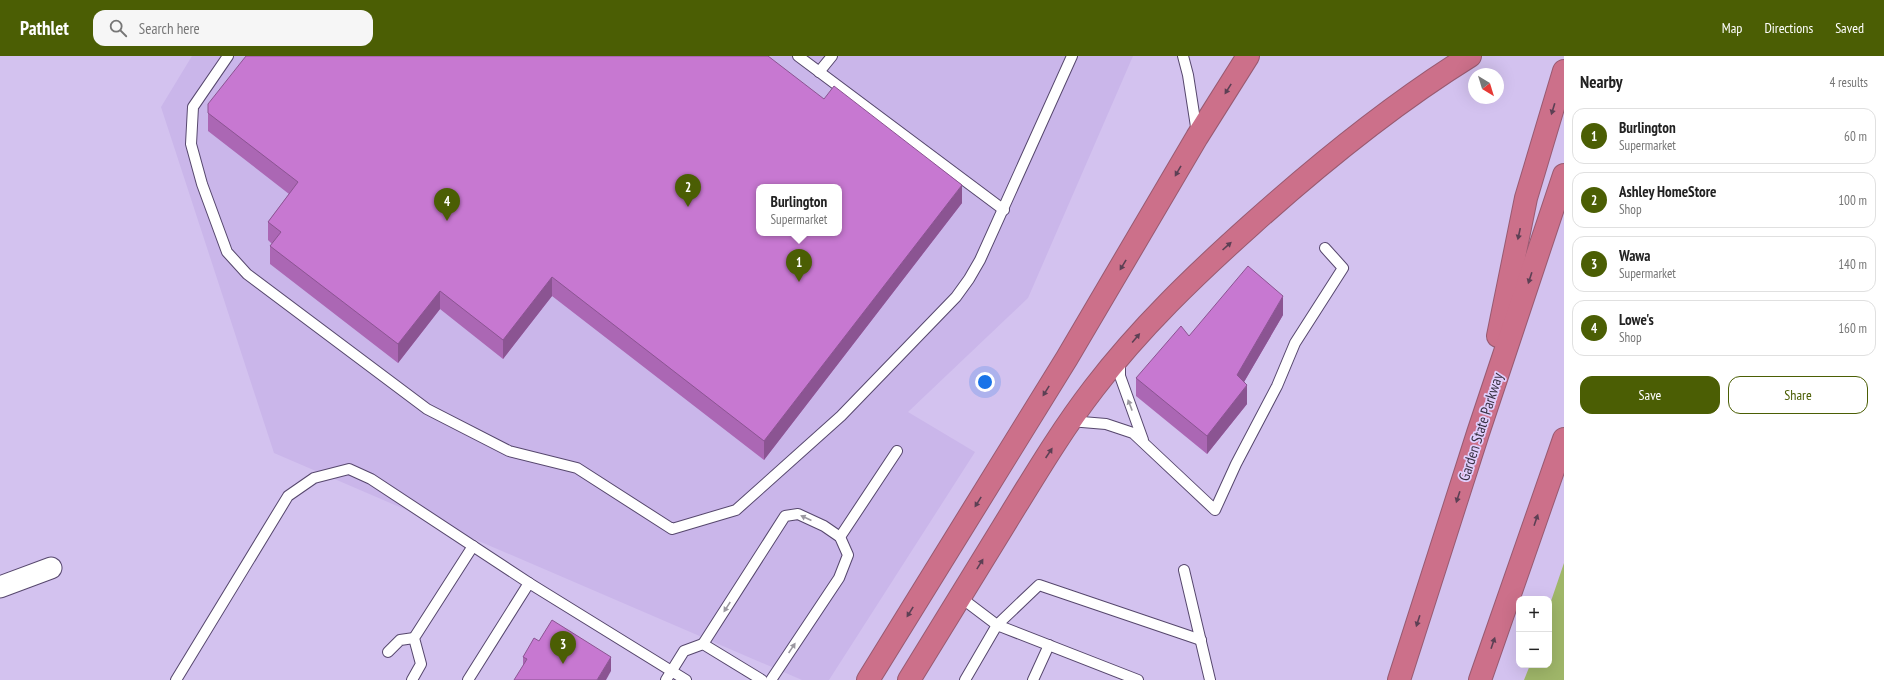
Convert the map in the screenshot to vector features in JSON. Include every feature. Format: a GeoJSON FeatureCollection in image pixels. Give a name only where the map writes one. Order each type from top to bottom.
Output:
{"type":"FeatureCollection","features":[{"type":"Feature","properties":{"kind":"highway"},"geometry":{"type":"LineString","coordinates":[[868,680],[1075,345],[1197,137],[1248,56]]}},
{"type":"Feature","properties":{"kind":"highway"},"geometry":{"type":"LineString","coordinates":[[915,678],[960,597],[1036,473],[1070,421],[1120,357],[1167,304],[1293,188],[1394,107],[1470,56]]}},
{"type":"Feature","properties":{"kind":"highway"},"geometry":{"type":"LineString","coordinates":[[1478,434],[1526,198],[1564,71]]}},
{"type":"Feature","properties":{"kind":"highway","name":"Garden State Parkway"},"geometry":{"type":"LineString","coordinates":[[1399,680],[1478,434],[1564,175]]}},
{"type":"Feature","properties":{"kind":"highway"},"geometry":{"type":"LineString","coordinates":[[1480,680],[1564,439]]}},
{"type":"Feature","properties":{"kind":"highway"},"geometry":{"type":"LineString","coordinates":[[1551,475],[1564,450]]}},
{"type":"Feature","properties":{"kind":"street"},"geometry":{"type":"LineString","coordinates":[[0,587],[51,568]]}},
{"type":"Feature","properties":{"kind":"lane"},"geometry":{"type":"LineString","coordinates":[[228,56],[193,107],[191,144],[202,184],[227,252],[247,274],[427,409],[509,451],[578,468],[672,529],[736,510],[840,416],[965,285],[980,260],[1004,210],[1072,56]]}},
{"type":"Feature","properties":{"kind":"lane"},"geometry":{"type":"LineString","coordinates":[[798,56],[1004,210]]}},
{"type":"Feature","properties":{"kind":"lane"},"geometry":{"type":"LineString","coordinates":[[819,72],[832,56]]}},
{"type":"Feature","properties":{"kind":"lane"},"geometry":{"type":"LineString","coordinates":[[1183,56],[1188,75],[1197,137]]}},
{"type":"Feature","properties":{"kind":"lane"},"geometry":{"type":"LineString","coordinates":[[1070,421],[1106,424],[1133,433],[1144,441],[1215,510],[1236,464],[1277,386],[1295,343],[1343,268],[1325,248]]}},
{"type":"Feature","properties":{"kind":"lane"},"geometry":{"type":"LineString","coordinates":[[1120,357],[1120,376],[1144,441]]}},
{"type":"Feature","properties":{"kind":"lane"},"geometry":{"type":"LineString","coordinates":[[840,537],[897,451]]}},
{"type":"Feature","properties":{"kind":"lane"},"geometry":{"type":"LineString","coordinates":[[176,680],[288,496],[314,478],[349,469],[371,479],[669,676],[686,680]]}},
{"type":"Feature","properties":{"kind":"lane"},"geometry":{"type":"LineString","coordinates":[[669,676],[684,651],[703,644],[785,516],[798,514],[824,526],[840,537],[848,555],[839,578],[771,680]]}},
{"type":"Feature","properties":{"kind":"lane"},"geometry":{"type":"LineString","coordinates":[[412,680],[421,664],[414,638],[473,546]]}},
{"type":"Feature","properties":{"kind":"lane"},"geometry":{"type":"LineString","coordinates":[[1184,570],[1210,680]]}},
{"type":"Feature","properties":{"kind":"lane"},"geometry":{"type":"LineString","coordinates":[[468,680],[529,583]]}},
{"type":"Feature","properties":{"kind":"lane"},"geometry":{"type":"LineString","coordinates":[[965,680],[997,625],[1039,585],[1201,640]]}},
{"type":"Feature","properties":{"kind":"lane"},"geometry":{"type":"LineString","coordinates":[[960,597],[997,625],[1138,680]]}},
{"type":"Feature","properties":{"kind":"lane"},"geometry":{"type":"LineString","coordinates":[[388,652],[400,640],[414,638]]}},
{"type":"Feature","properties":{"kind":"lane"},"geometry":{"type":"LineString","coordinates":[[703,644],[762,680]]}},
{"type":"Feature","properties":{"kind":"lane"},"geometry":{"type":"LineString","coordinates":[[1033,680],[1049,645]]}},
{"type":"Feature","properties":{"kind":"shaded area"},"geometry":{"type":"Polygon","coordinates":[[[192,56],[1133,56],[1028,298],[908,412],[975,452],[829,680],[802,680],[274,453],[161,107],[192,56]]]}},
{"type":"Feature","properties":{"kind":"green space"},"geometry":{"type":"Polygon","coordinates":[[[1564,563],[1564,680],[1524,680],[1529,668],[1552,668],[1552,598],[1564,563]]]}},
{"type":"Feature","properties":{"kind":"building"},"geometry":{"type":"Polygon","coordinates":[[[246,56],[768,56],[824,99],[834,86],[962,185],[764,441],[552,277],[503,340],[440,291],[398,344],[270,246],[281,232],[268,222],[298,182],[208,113],[208,104],[246,56]]]}},
{"type":"Feature","properties":{"kind":"building"},"geometry":{"type":"Polygon","coordinates":[[[1248,266],[1283,296],[1237,375],[1247,385],[1207,436],[1136,378],[1181,326],[1189,336],[1248,266]]]}},
{"type":"Feature","properties":{"kind":"building"},"geometry":{"type":"Polygon","coordinates":[[[552,620],[611,657],[597,680],[514,680],[527,659],[523,657],[534,638],[539,641],[552,620]]]}},
{"type":"Feature","properties":{"kind":"place","name":"Ashley HomeStore"},"geometry":{"type":"Point","coordinates":[688,207]}},
{"type":"Feature","properties":{"kind":"place","name":"Lowe's"},"geometry":{"type":"Point","coordinates":[447,221]}},
{"type":"Feature","properties":{"kind":"place","name":"Burlington"},"geometry":{"type":"Point","coordinates":[799,282]}},
{"type":"Feature","properties":{"kind":"place","name":"Wawa"},"geometry":{"type":"Point","coordinates":[563,664]}}]}
